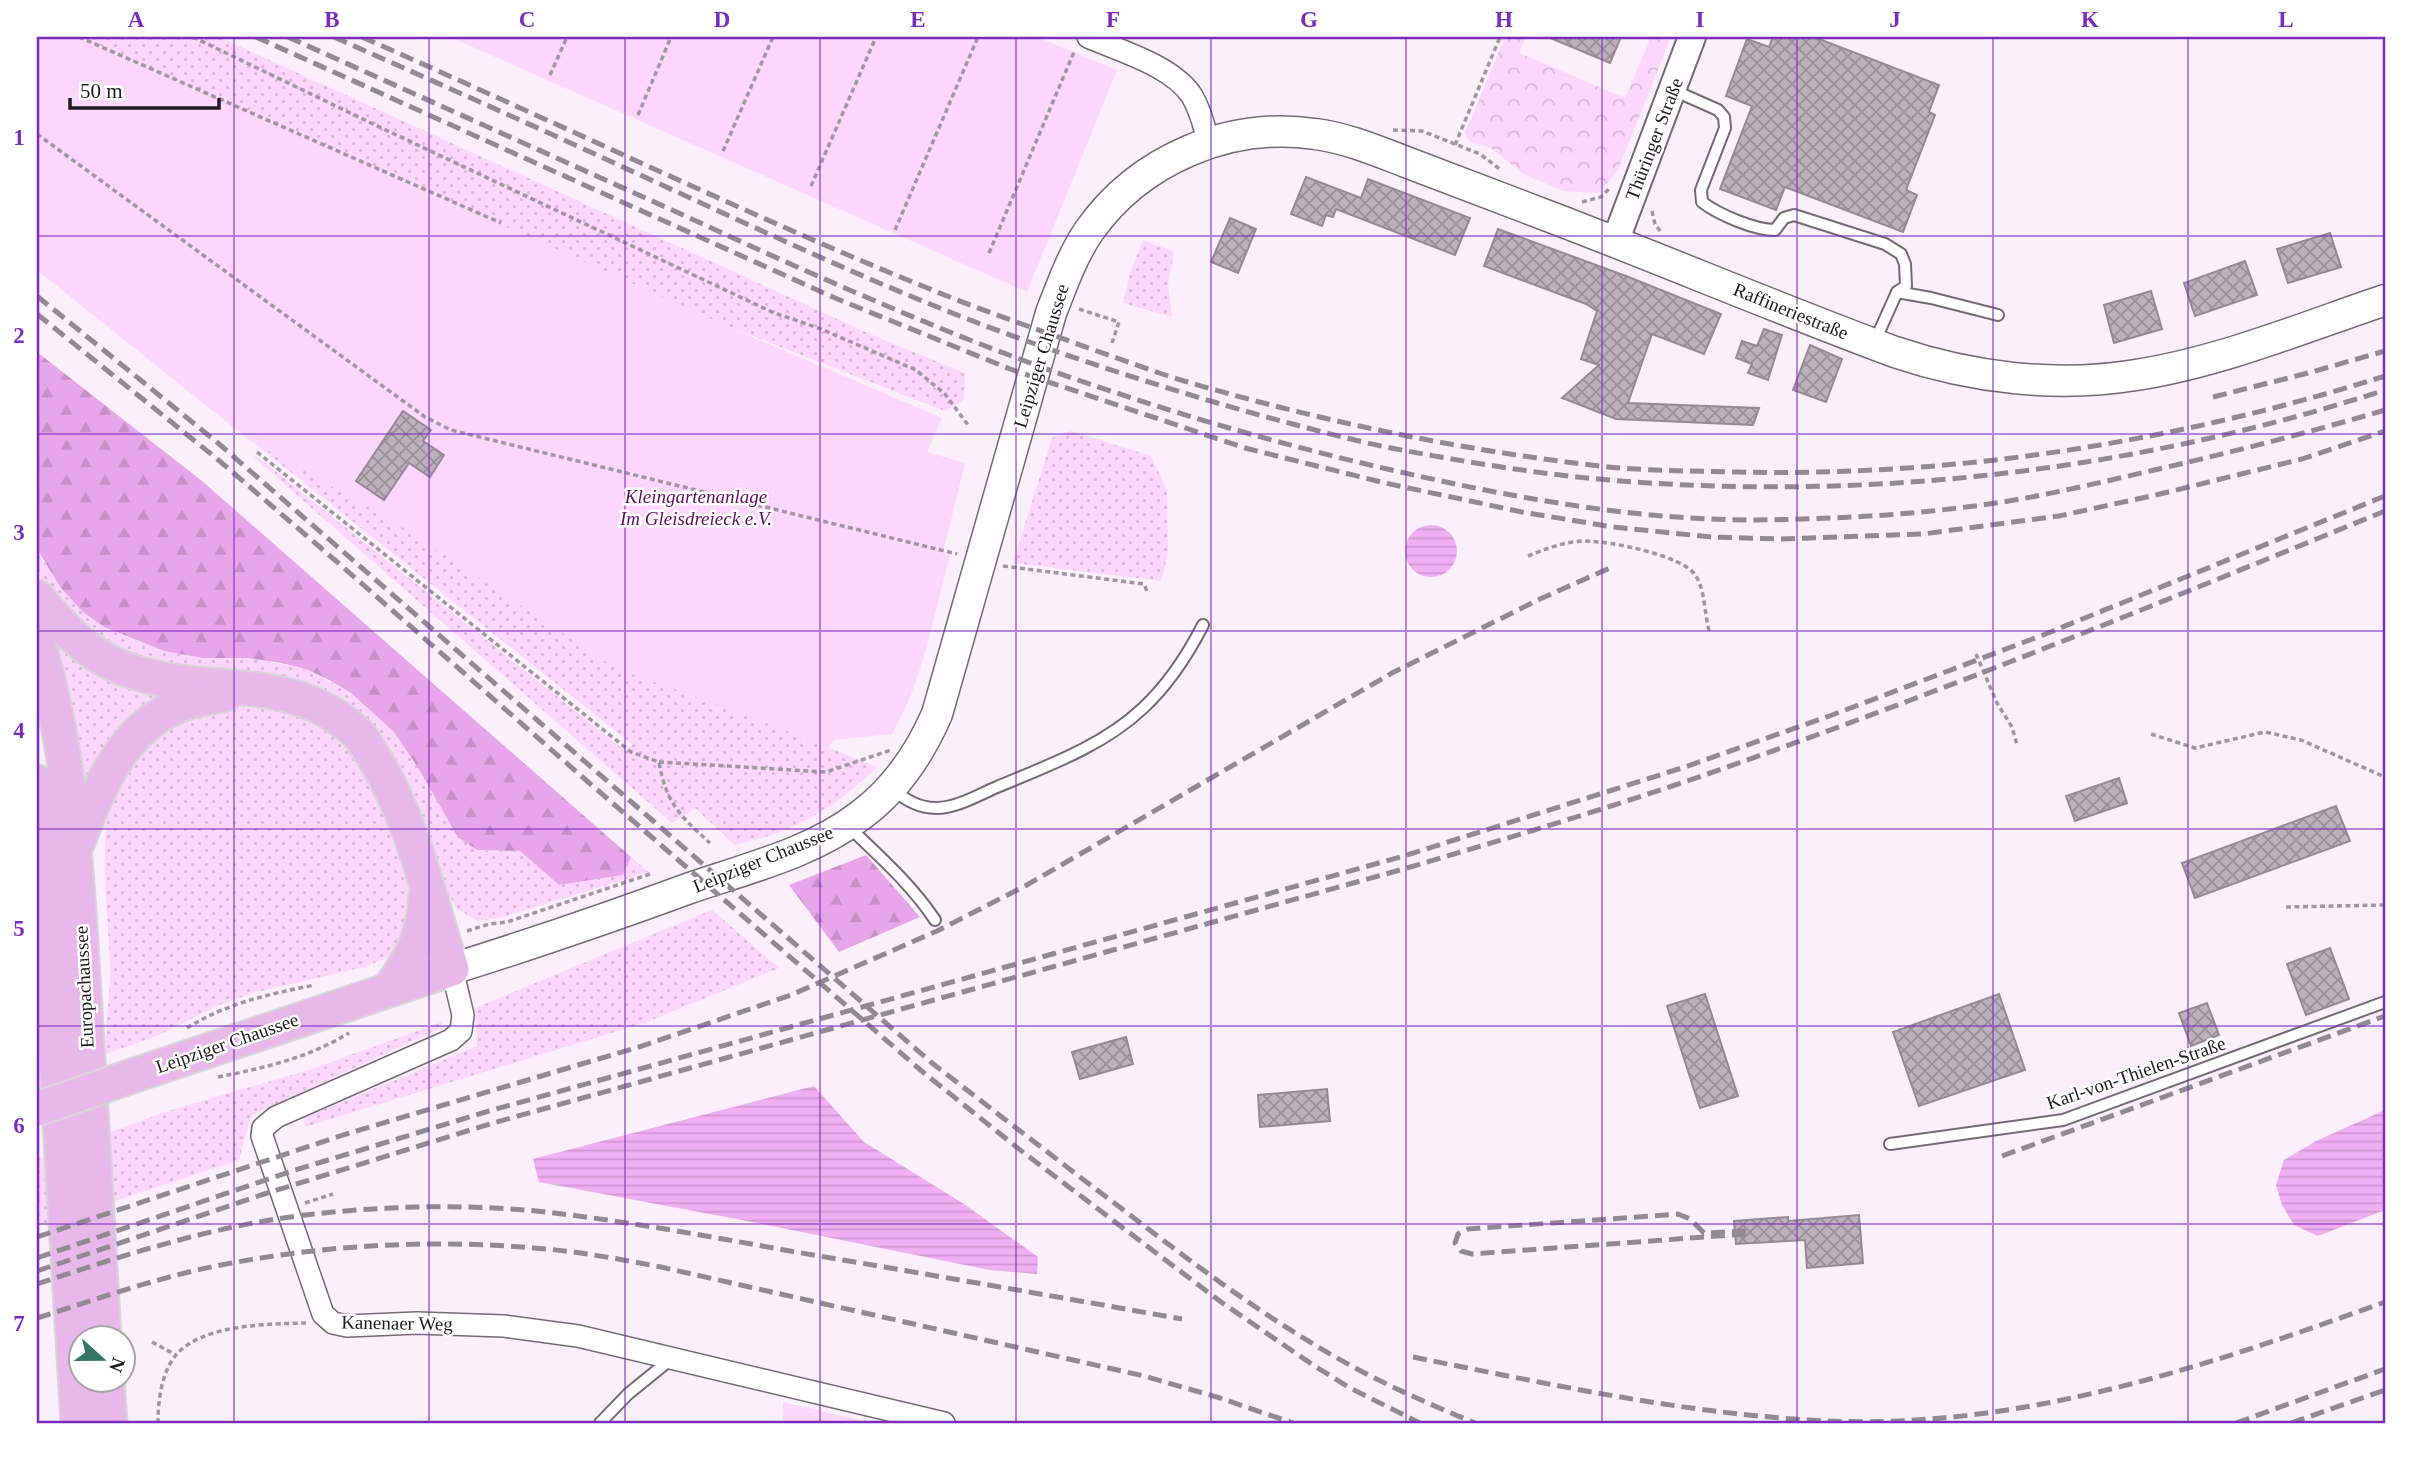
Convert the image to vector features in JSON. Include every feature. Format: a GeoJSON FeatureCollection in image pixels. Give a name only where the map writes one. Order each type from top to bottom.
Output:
{"type":"FeatureCollection","features":[{"type":"Feature","properties":{"kind":"main road","name":"Raffineriestraße"},"geometry":{"type":"LineString","coordinates":[[1209,143],[1244,135],[1280,132],[1337,138],[1615,242],[1874,344],[1927,362],[1994,376],[2068,381],[2173,368],[2385,300]]}},
{"type":"Feature","properties":{"kind":"main road","name":"Leipziger Chaussee"},"geometry":{"type":"LineString","coordinates":[[37,1109],[390,989],[447,954],[599,922],[779,858],[822,840],[863,815],[890,788],[917,754],[937,714],[1051,313],[1071,262],[1088,233],[1122,193],[1175,156],[1209,143]]}},
{"type":"Feature","properties":{"kind":"main road"},"geometry":{"type":"LineString","coordinates":[[37,597],[80,643],[108,662],[136,673],[163,679],[282,693],[314,703],[359,735],[390,783],[410,836],[447,954]]}},
{"type":"Feature","properties":{"kind":"main road","name":"Europachaussee"},"geometry":{"type":"LineString","coordinates":[[37,640],[55,703],[75,850],[103,1324]]}},
{"type":"Feature","properties":{"kind":"main road"},"geometry":{"type":"LineString","coordinates":[[75,850],[102,782],[139,731],[163,713],[188,702],[249,689]]}},
{"type":"Feature","properties":{"kind":"main road","name":"Europachaussee"},"geometry":{"type":"LineString","coordinates":[[37,782],[44,855],[78,1423]]}},
{"type":"Feature","properties":{"kind":"main road"},"geometry":{"type":"LineString","coordinates":[[390,989],[407,965],[419,939],[427,890]]}},
{"type":"Feature","properties":{"kind":"main road"},"geometry":{"type":"LineString","coordinates":[[108,1394],[110,1423]]}},
{"type":"Feature","properties":{"kind":"street","name":"Thüringer Straße"},"geometry":{"type":"LineString","coordinates":[[1615,242],[1692,37]]}},
{"type":"Feature","properties":{"kind":"street"},"geometry":{"type":"LineString","coordinates":[[1082,42],[1158,67],[1176,78],[1191,94],[1209,143]]}},
{"type":"Feature","properties":{"kind":"street","name":"Kanenaer Weg"},"geometry":{"type":"LineString","coordinates":[[447,954],[463,1015],[461,1031],[451,1040],[276,1118],[263,1128],[262,1136],[323,1314],[332,1323],[347,1326],[417,1323],[504,1326],[578,1336],[944,1423]]}},
{"type":"Feature","properties":{"kind":"lane"},"geometry":{"type":"LineString","coordinates":[[1673,90],[1718,110],[1724,117],[1725,128],[1701,190],[1702,202],[1713,210],[1764,230],[1775,230],[1784,218],[1794,215],[1885,244],[1901,254],[1905,264],[1906,286],[1898,292],[1874,344]]}},
{"type":"Feature","properties":{"kind":"lane"},"geometry":{"type":"LineString","coordinates":[[1898,292],[1998,315]]}},
{"type":"Feature","properties":{"kind":"lane"},"geometry":{"type":"LineString","coordinates":[[890,788],[914,804],[927,808],[953,806],[1076,753],[1121,727],[1142,709],[1189,653],[1203,625]]}},
{"type":"Feature","properties":{"kind":"lane"},"geometry":{"type":"LineString","coordinates":[[847,825],[918,894],[935,920]]}},
{"type":"Feature","properties":{"kind":"lane","name":"Karl-von-Thielen-Straße"},"geometry":{"type":"LineString","coordinates":[[1890,1144],[2063,1120],[2385,1002]]}},
{"type":"Feature","properties":{"kind":"lane"},"geometry":{"type":"LineString","coordinates":[[600,1423],[628,1394],[671,1359]]}},
{"type":"Feature","properties":{"kind":"path"},"geometry":{"type":"LineString","coordinates":[[79,37],[501,223]]}},
{"type":"Feature","properties":{"kind":"path"},"geometry":{"type":"LineString","coordinates":[[193,37],[772,312],[821,329],[915,370],[945,394],[968,425]]}},
{"type":"Feature","properties":{"kind":"path"},"geometry":{"type":"LineString","coordinates":[[550,75],[567,37]]}},
{"type":"Feature","properties":{"kind":"path"},"geometry":{"type":"LineString","coordinates":[[638,115],[671,37]]}},
{"type":"Feature","properties":{"kind":"path"},"geometry":{"type":"LineString","coordinates":[[723,151],[773,37]]}},
{"type":"Feature","properties":{"kind":"path"},"geometry":{"type":"LineString","coordinates":[[811,186],[876,37]]}},
{"type":"Feature","properties":{"kind":"path"},"geometry":{"type":"LineString","coordinates":[[895,230],[978,37]]}},
{"type":"Feature","properties":{"kind":"path"},"geometry":{"type":"LineString","coordinates":[[1455,145],[1500,37]]}},
{"type":"Feature","properties":{"kind":"path"},"geometry":{"type":"LineString","coordinates":[[989,253],[1082,42]]}},
{"type":"Feature","properties":{"kind":"path"},"geometry":{"type":"LineString","coordinates":[[1387,131],[1415,129],[1480,154],[1504,173]]}},
{"type":"Feature","properties":{"kind":"path"},"geometry":{"type":"LineString","coordinates":[[37,134],[425,417],[451,430],[964,556]]}},
{"type":"Feature","properties":{"kind":"path"},"geometry":{"type":"LineString","coordinates":[[1577,202],[1597,199],[1611,187]]}},
{"type":"Feature","properties":{"kind":"path"},"geometry":{"type":"LineString","coordinates":[[1071,306],[1119,322],[1112,343]]}},
{"type":"Feature","properties":{"kind":"path"},"geometry":{"type":"LineString","coordinates":[[257,452],[631,752],[659,762],[826,772],[883,751],[898,752]]}},
{"type":"Feature","properties":{"kind":"path"},"geometry":{"type":"LineString","coordinates":[[1528,556],[1555,545],[1583,541],[1629,548],[1678,561],[1695,574],[1701,588],[1710,634]]}},
{"type":"Feature","properties":{"kind":"path"},"geometry":{"type":"LineString","coordinates":[[997,565],[1144,584],[1148,594]]}},
{"type":"Feature","properties":{"kind":"path"},"geometry":{"type":"LineString","coordinates":[[1976,654],[1997,703],[2012,727],[2017,745]]}},
{"type":"Feature","properties":{"kind":"path"},"geometry":{"type":"LineString","coordinates":[[2151,734],[2195,748],[2265,732],[2301,740],[2385,777]]}},
{"type":"Feature","properties":{"kind":"path"},"geometry":{"type":"LineString","coordinates":[[659,762],[663,785],[679,815],[710,843]]}},
{"type":"Feature","properties":{"kind":"path"},"geometry":{"type":"LineString","coordinates":[[447,954],[489,925],[507,922],[639,876],[655,873]]}},
{"type":"Feature","properties":{"kind":"path"},"geometry":{"type":"LineString","coordinates":[[2286,908],[2385,905]]}},
{"type":"Feature","properties":{"kind":"path"},"geometry":{"type":"LineString","coordinates":[[181,1032],[209,1014],[244,1001],[327,983]]}},
{"type":"Feature","properties":{"kind":"path"},"geometry":{"type":"LineString","coordinates":[[217,1077],[270,1066],[313,1052],[357,1028]]}},
{"type":"Feature","properties":{"kind":"path"},"geometry":{"type":"LineString","coordinates":[[300,1204],[333,1194]]}},
{"type":"Feature","properties":{"kind":"path"},"geometry":{"type":"LineString","coordinates":[[158,1423],[158,1400],[167,1371],[176,1355],[196,1341],[237,1326],[332,1323]]}},
{"type":"Feature","properties":{"kind":"path"},"geometry":{"type":"LineString","coordinates":[[152,1342],[176,1355]]}},
{"type":"Feature","properties":{"kind":"green space","name":"Kleingartenanlage Im Gleisdreieck e.V."},"geometry":{"type":"Polygon","coordinates":[[[37,37],[79,37],[125,55],[729,327],[942,418],[927,452],[965,463],[943,553],[950,555],[927,647],[912,692],[892,734],[834,740],[828,747],[615,668],[396,523],[248,439],[37,270],[37,37]]]}},
{"type":"Feature","properties":{"kind":"green space"},"geometry":{"type":"Polygon","coordinates":[[[79,37],[219,37],[879,338],[965,373],[964,400],[945,411],[729,327],[79,37]]]}},
{"type":"Feature","properties":{"kind":"green space"},"geometry":{"type":"Polygon","coordinates":[[[450,37],[1037,37],[1117,70],[1027,292],[450,37]]]}},
{"type":"Feature","properties":{"kind":"green space"},"geometry":{"type":"Polygon","coordinates":[[[1505,37],[1526,37],[1519,53],[1625,98],[1651,37],[1671,37],[1618,170],[1599,193],[1563,191],[1522,173],[1491,148],[1469,141],[1465,133],[1505,37]]]}},
{"type":"Feature","properties":{"kind":"green space"},"geometry":{"type":"Polygon","coordinates":[[[1143,240],[1174,252],[1168,284],[1172,317],[1123,303],[1131,270],[1143,240]]]}},
{"type":"Feature","properties":{"kind":"green space"},"geometry":{"type":"Polygon","coordinates":[[[37,352],[202,481],[631,857],[623,875],[559,885],[520,851],[477,850],[458,837],[394,732],[351,693],[329,680],[306,669],[281,663],[247,658],[203,658],[164,651],[104,627],[82,611],[61,588],[37,549],[37,352]]]}},
{"type":"Feature","properties":{"kind":"green space"},"geometry":{"type":"Polygon","coordinates":[[[1071,431],[1151,456],[1167,490],[1168,553],[1161,581],[1013,563],[1052,438],[1071,431]]]}},
{"type":"Feature","properties":{"kind":"green space"},"geometry":{"type":"Polygon","coordinates":[[[253,442],[758,719],[877,767],[845,795],[821,811],[796,825],[765,837],[735,845],[695,808],[672,823],[251,455],[260,459],[623,749],[633,745],[253,442]]]}},
{"type":"Feature","properties":{"kind":"green space"},"geometry":{"type":"Polygon","coordinates":[[[37,549],[42,560],[104,627],[164,651],[203,658],[247,658],[306,669],[351,693],[394,732],[477,850],[520,851],[559,885],[622,875],[631,857],[648,872],[504,917],[477,921],[456,908],[441,880],[408,784],[388,752],[358,720],[136,666],[56,604],[37,572],[37,549]]]}},
{"type":"Feature","properties":{"kind":"green space"},"geometry":{"type":"Polygon","coordinates":[[[41,615],[168,691],[87,801],[41,615]]]}},
{"type":"Feature","properties":{"kind":"green space"},"geometry":{"type":"Polygon","coordinates":[[[239,704],[259,704],[309,717],[340,740],[366,773],[382,809],[412,895],[402,943],[390,957],[364,967],[256,992],[219,1005],[159,1035],[106,1054],[110,967],[105,881],[106,830],[102,829],[118,777],[152,736],[175,720],[239,704]]]}},
{"type":"Feature","properties":{"kind":"green space"},"geometry":{"type":"Polygon","coordinates":[[[866,855],[920,917],[839,952],[789,885],[866,855]]]}},
{"type":"Feature","properties":{"kind":"green space"},"geometry":{"type":"Polygon","coordinates":[[[712,910],[779,968],[644,1023],[305,1127],[304,1118],[477,1046],[475,1008],[712,910]]]}},
{"type":"Feature","properties":{"kind":"green space"},"geometry":{"type":"Polygon","coordinates":[[[442,1022],[440,1028],[251,1116],[239,1160],[37,1227],[37,1159],[168,1111],[312,1069],[442,1022]]]}},
{"type":"Feature","properties":{"kind":"green space"},"geometry":{"type":"Polygon","coordinates":[[[783,1402],[871,1423],[783,1423],[783,1402]]]}},
{"type":"Feature","properties":{"kind":"shaded area"},"geometry":{"type":"Polygon","coordinates":[[[1431,525],[1441,527],[1449,533],[1455,541],[1455,561],[1449,569],[1441,575],[1431,577],[1421,575],[1413,569],[1407,561],[1405,551],[1407,541],[1413,533],[1421,527],[1431,525]]]}},
{"type":"Feature","properties":{"kind":"shaded area"},"geometry":{"type":"Polygon","coordinates":[[[814,1086],[864,1142],[964,1204],[1038,1257],[1037,1274],[990,1270],[539,1182],[533,1159],[814,1086]]]}},
{"type":"Feature","properties":{"kind":"shaded area"},"geometry":{"type":"Polygon","coordinates":[[[2385,1110],[2385,1210],[2318,1236],[2294,1225],[2282,1205],[2276,1185],[2284,1160],[2316,1141],[2385,1110]]]}},
{"type":"Feature","properties":{"kind":"building"},"geometry":{"type":"Polygon","coordinates":[[[1548,37],[1621,37],[1610,63],[1548,37]]]}},
{"type":"Feature","properties":{"kind":"building"},"geometry":{"type":"Polygon","coordinates":[[[1773,37],[1814,37],[1939,85],[1929,112],[1935,115],[1906,190],[1917,195],[1903,232],[1785,187],[1776,210],[1720,189],[1752,106],[1726,96],[1747,39],[1769,47],[1773,37]]]}},
{"type":"Feature","properties":{"kind":"building"},"geometry":{"type":"Polygon","coordinates":[[[1306,177],[1361,198],[1368,179],[1470,218],[1455,255],[1336,209],[1333,217],[1326,215],[1322,226],[1291,214],[1306,177]]]}},
{"type":"Feature","properties":{"kind":"building"},"geometry":{"type":"Polygon","coordinates":[[[1230,218],[1256,229],[1238,273],[1211,262],[1230,218]]]}},
{"type":"Feature","properties":{"kind":"building"},"geometry":{"type":"Polygon","coordinates":[[[1498,229],[1721,314],[1704,354],[1652,334],[1628,403],[1759,408],[1753,425],[1616,419],[1562,398],[1599,365],[1581,359],[1597,311],[1586,304],[1484,266],[1498,229]]]}},
{"type":"Feature","properties":{"kind":"building"},"geometry":{"type":"Polygon","coordinates":[[[2330,233],[2341,267],[2288,283],[2277,249],[2330,233]]]}},
{"type":"Feature","properties":{"kind":"building"},"geometry":{"type":"Polygon","coordinates":[[[2245,261],[2257,295],[2195,316],[2184,283],[2245,261]]]}},
{"type":"Feature","properties":{"kind":"building"},"geometry":{"type":"Polygon","coordinates":[[[2151,291],[2162,329],[2114,343],[2104,305],[2151,291]]]}},
{"type":"Feature","properties":{"kind":"building"},"geometry":{"type":"Polygon","coordinates":[[[1764,329],[1782,335],[1768,380],[1748,373],[1752,364],[1736,358],[1742,341],[1757,346],[1764,329]]]}},
{"type":"Feature","properties":{"kind":"building"},"geometry":{"type":"Polygon","coordinates":[[[1810,345],[1842,359],[1826,402],[1793,390],[1810,345]]]}},
{"type":"Feature","properties":{"kind":"building"},"geometry":{"type":"Polygon","coordinates":[[[403,411],[431,430],[423,441],[444,455],[430,477],[409,463],[384,500],[356,481],[403,411]]]}},
{"type":"Feature","properties":{"kind":"building"},"geometry":{"type":"Polygon","coordinates":[[[2119,778],[2127,803],[2075,821],[2066,796],[2119,778]]]}},
{"type":"Feature","properties":{"kind":"building"},"geometry":{"type":"Polygon","coordinates":[[[2336,806],[2350,841],[2195,898],[2182,863],[2336,806]]]}},
{"type":"Feature","properties":{"kind":"building"},"geometry":{"type":"Polygon","coordinates":[[[2330,948],[2349,999],[2306,1015],[2287,964],[2330,948]]]}},
{"type":"Feature","properties":{"kind":"building"},"geometry":{"type":"Polygon","coordinates":[[[1705,994],[1738,1096],[1700,1108],[1667,1006],[1705,994]]]}},
{"type":"Feature","properties":{"kind":"building"},"geometry":{"type":"Polygon","coordinates":[[[1999,994],[2025,1070],[1919,1106],[1893,1032],[1999,994]]]}},
{"type":"Feature","properties":{"kind":"building"},"geometry":{"type":"Polygon","coordinates":[[[2207,1003],[2219,1035],[2191,1046],[2179,1013],[2207,1003]]]}},
{"type":"Feature","properties":{"kind":"building"},"geometry":{"type":"Polygon","coordinates":[[[1126,1037],[1133,1064],[1080,1079],[1072,1052],[1126,1037]]]}},
{"type":"Feature","properties":{"kind":"building"},"geometry":{"type":"Polygon","coordinates":[[[1327,1089],[1330,1121],[1260,1127],[1258,1095],[1327,1089]]]}},
{"type":"Feature","properties":{"kind":"building"},"geometry":{"type":"Polygon","coordinates":[[[1859,1215],[1863,1263],[1807,1268],[1805,1240],[1736,1244],[1734,1221],[1788,1217],[1788,1221],[1859,1215]]]}},
{"type":"Feature","properties":{"kind":"railway"},"geometry":{"type":"LineString","coordinates":[[256,37],[835,298],[1010,369],[1245,448],[1385,483],[1522,512],[1613,527],[1711,537],[1781,539],[1923,534],[2059,516],[2160,494],[2302,459],[2385,431]]}},
{"type":"Feature","properties":{"kind":"railway"},"geometry":{"type":"LineString","coordinates":[[288,37],[828,280],[1027,362],[1236,430],[1356,462],[1485,490],[1620,512],[1711,519],[1888,515],[2058,492],[2209,457],[2385,410]]}},
{"type":"Feature","properties":{"kind":"railway"},"geometry":{"type":"LineString","coordinates":[[334,37],[829,261],[975,322],[1177,391],[1317,431],[1396,449],[1529,471],[1609,480],[1707,486],[1805,487],[1904,483],[2002,474],[2099,460],[2291,418],[2385,390]]}},
{"type":"Feature","properties":{"kind":"railway"},"geometry":{"type":"LineString","coordinates":[[362,37],[822,244],[1009,319],[1162,374],[1235,395],[1390,433],[1495,452],[1600,466],[1737,472],[1819,472],[1984,461],[2065,451],[2227,420],[2385,376]]}},
{"type":"Feature","properties":{"kind":"railway"},"geometry":{"type":"LineString","coordinates":[[37,296],[218,443],[932,1063],[1185,1257],[1270,1317],[1359,1370],[1475,1423]]}},
{"type":"Feature","properties":{"kind":"railway"},"geometry":{"type":"LineString","coordinates":[[37,314],[216,458],[924,1073],[1024,1153],[1221,1302],[1350,1388],[1420,1423]]}},
{"type":"Feature","properties":{"kind":"railway"},"geometry":{"type":"LineString","coordinates":[[2213,397],[2385,351]]}},
{"type":"Feature","properties":{"kind":"railway"},"geometry":{"type":"LineString","coordinates":[[37,1258],[292,1171],[489,1111],[1404,856],[1685,767],[2043,635],[2385,496]]}},
{"type":"Feature","properties":{"kind":"railway"},"geometry":{"type":"LineString","coordinates":[[37,1271],[261,1195],[493,1123],[1407,868],[1619,803],[1778,749],[1953,684],[2385,511]]}},
{"type":"Feature","properties":{"kind":"railway"},"geometry":{"type":"LineString","coordinates":[[37,1237],[343,1135],[642,1046],[791,995],[937,931],[1025,886],[1392,673],[1540,599],[1610,568]]}},
{"type":"Feature","properties":{"kind":"railway"},"geometry":{"type":"LineString","coordinates":[[2002,1156],[2385,1016]]}},
{"type":"Feature","properties":{"kind":"railway"},"geometry":{"type":"LineString","coordinates":[[37,1284],[174,1242],[243,1225],[369,1209],[481,1207],[568,1215],[695,1234],[1182,1319]]}},
{"type":"Feature","properties":{"kind":"railway"},"geometry":{"type":"LineString","coordinates":[[1746,1231],[1704,1233],[1690,1219],[1678,1214],[1468,1229],[1458,1234],[1455,1243],[1461,1251],[1472,1254],[1746,1234]]}},
{"type":"Feature","properties":{"kind":"railway"},"geometry":{"type":"LineString","coordinates":[[37,1318],[174,1276],[260,1258],[338,1248],[416,1244],[534,1248],[582,1253],[661,1267],[1144,1376],[1293,1423]]}},
{"type":"Feature","properties":{"kind":"railway"},"geometry":{"type":"LineString","coordinates":[[1413,1357],[1610,1395],[1709,1410],[1809,1420],[1884,1421],[1958,1416],[2031,1406],[2103,1391],[2245,1351],[2385,1302]]}},
{"type":"Feature","properties":{"kind":"railway"},"geometry":{"type":"LineString","coordinates":[[2236,1423],[2385,1369]]}},
{"type":"Feature","properties":{"kind":"railway"},"geometry":{"type":"LineString","coordinates":[[2291,1423],[2385,1390]]}}]}
